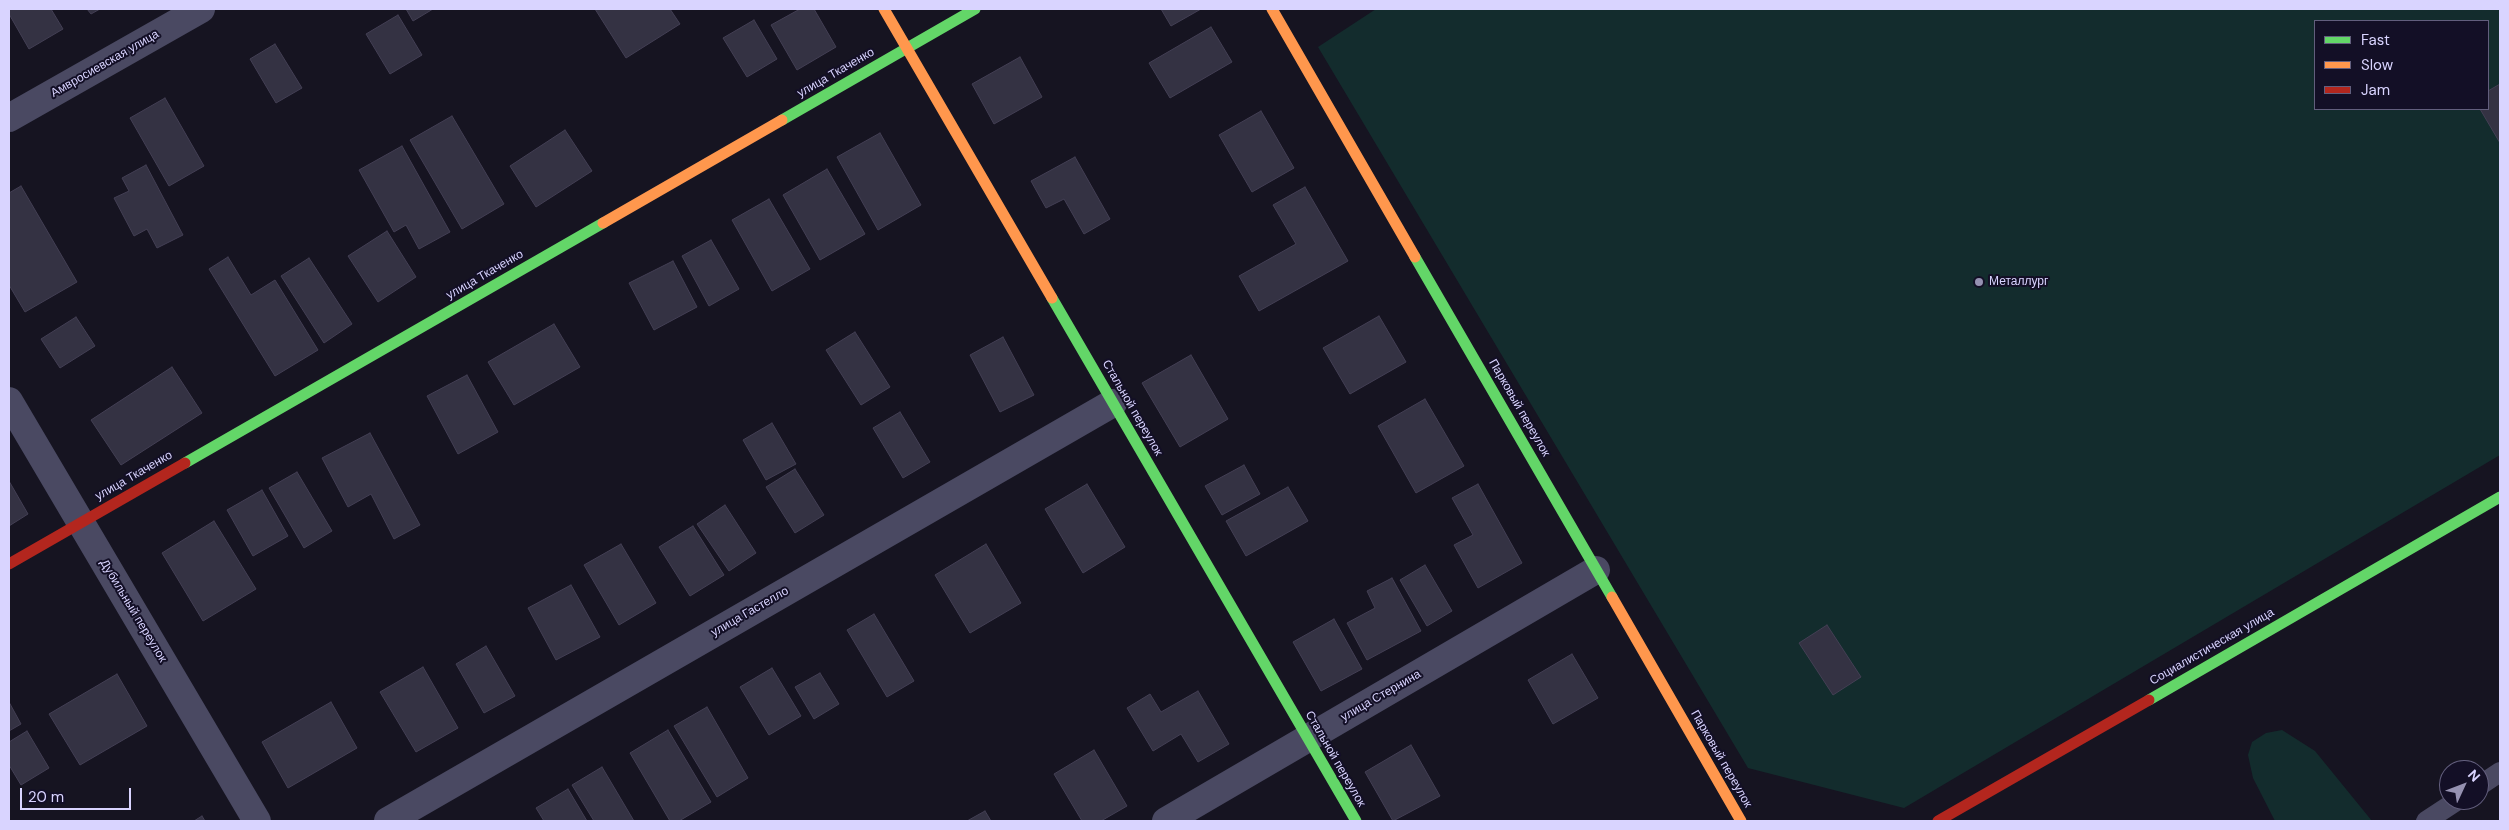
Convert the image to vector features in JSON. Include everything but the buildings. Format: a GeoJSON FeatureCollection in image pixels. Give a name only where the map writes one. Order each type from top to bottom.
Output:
{"type":"FeatureCollection","features":[{"type":"Feature","properties":{"kind":"street","name":"Амвросиевская улица"},"geometry":{"type":"LineString","coordinates":[[9,118],[200,9]]}},
{"type":"Feature","properties":{"kind":"street","name":"Стальной переулок"},"geometry":{"type":"LineString","coordinates":[[884,9],[1356,821]]}},
{"type":"Feature","properties":{"kind":"street","name":"улица Ткаченко"},"geometry":{"type":"LineString","coordinates":[[9,564],[975,9]]}},
{"type":"Feature","properties":{"kind":"street","name":"Парковый переулок"},"geometry":{"type":"LineString","coordinates":[[1272,9],[1741,821]]}},
{"type":"Feature","properties":{"kind":"street","name":"Дубильный переулок"},"geometry":{"type":"LineString","coordinates":[[9,401],[258,821]]}},
{"type":"Feature","properties":{"kind":"street","name":"улица Гастелло"},"geometry":{"type":"LineString","coordinates":[[388,821],[1113,403]]}},
{"type":"Feature","properties":{"kind":"street","name":"Социалистическая улица"},"geometry":{"type":"LineString","coordinates":[[1938,821],[2500,496]]}},
{"type":"Feature","properties":{"kind":"street","name":"улица Стернина"},"geometry":{"type":"LineString","coordinates":[[1166,821],[1596,570]]}},
{"type":"Feature","properties":{"kind":"lane"},"geometry":{"type":"LineString","coordinates":[[2489,779],[2500,772]]}},
{"type":"Feature","properties":{"kind":"lane"},"geometry":{"type":"LineString","coordinates":[[2426,821],[2443,810]]}},
{"type":"Feature","properties":{"kind":"green space","name":"Металлург"},"geometry":{"type":"Polygon","coordinates":[[[1376,9],[2500,9],[2500,455],[1904,808],[1748,768],[1318,47],[1376,9]]]}},
{"type":"Feature","properties":{"kind":"green space"},"geometry":{"type":"Polygon","coordinates":[[[2282,730],[2315,751],[2372,821],[2275,821],[2253,778],[2248,755],[2252,742],[2266,733],[2282,730]]]}},
{"type":"Feature","properties":{"kind":"traffic: fast"},"geometry":{"type":"LineString","coordinates":[[782,120],[975,9]]}},
{"type":"Feature","properties":{"kind":"traffic: fast"},"geometry":{"type":"LineString","coordinates":[[185,463],[603,223]]}},
{"type":"Feature","properties":{"kind":"traffic: fast"},"geometry":{"type":"LineString","coordinates":[[1415,257],[1612,597]]}},
{"type":"Feature","properties":{"kind":"traffic: fast"},"geometry":{"type":"LineString","coordinates":[[1052,298],[1356,821]]}},
{"type":"Feature","properties":{"kind":"traffic: fast"},"geometry":{"type":"LineString","coordinates":[[2149,700],[2500,497]]}},
{"type":"Feature","properties":{"kind":"traffic: slow"},"geometry":{"type":"LineString","coordinates":[[884,9],[1052,298]]}},
{"type":"Feature","properties":{"kind":"traffic: slow"},"geometry":{"type":"LineString","coordinates":[[1272,9],[1415,257]]}},
{"type":"Feature","properties":{"kind":"traffic: slow"},"geometry":{"type":"LineString","coordinates":[[603,223],[782,120]]}},
{"type":"Feature","properties":{"kind":"traffic: slow"},"geometry":{"type":"LineString","coordinates":[[1612,597],[1741,821]]}},
{"type":"Feature","properties":{"kind":"traffic: jam"},"geometry":{"type":"LineString","coordinates":[[9,564],[185,463]]}},
{"type":"Feature","properties":{"kind":"traffic: jam"},"geometry":{"type":"LineString","coordinates":[[1938,821],[2149,700]]}},
{"type":"Feature","properties":{"kind":"place","name":"Металлург"},"geometry":{"type":"Point","coordinates":[1979,282]}}]}
